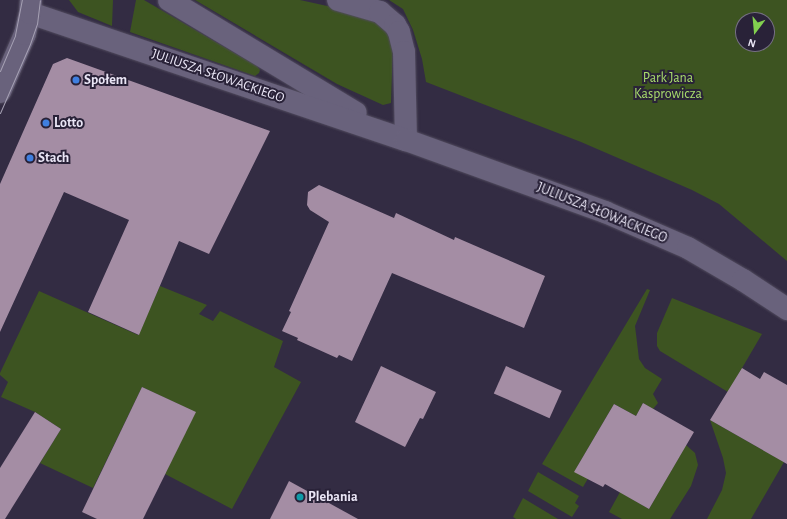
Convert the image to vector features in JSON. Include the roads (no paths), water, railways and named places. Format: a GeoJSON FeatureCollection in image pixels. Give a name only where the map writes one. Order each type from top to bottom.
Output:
{"type":"FeatureCollection","features":[{"type":"Feature","properties":{"kind":"street","name":"JULIUSZA SŁOWACKIEGO"},"geometry":{"type":"LineString","coordinates":[[169,0],[339,103],[406,140]]}},
{"type":"Feature","properties":{"kind":"street"},"geometry":{"type":"LineString","coordinates":[[338,0],[380,12],[399,32],[404,52],[406,140]]}},
{"type":"Feature","properties":{"kind":"street","name":"JULIUSZA SŁOWACKIEGO"},"geometry":{"type":"LineString","coordinates":[[30,6],[568,197],[668,239],[743,280],[787,309]]}},
{"type":"Feature","properties":{"kind":"street"},"geometry":{"type":"LineString","coordinates":[[0,92],[25,34],[30,6]]}},
{"type":"Feature","properties":{"kind":"tram line"},"geometry":{"type":"LineString","coordinates":[[0,71],[15,35],[22,0]]}},
{"type":"Feature","properties":{"kind":"tram line"},"geometry":{"type":"LineString","coordinates":[[0,113],[30,44],[37,24],[40,0]]}},
{"type":"Feature","properties":{"kind":"place","name":"Społem"},"geometry":{"type":"Point","coordinates":[76,80]}},
{"type":"Feature","properties":{"kind":"place","name":"Lotto"},"geometry":{"type":"Point","coordinates":[46,123]}},
{"type":"Feature","properties":{"kind":"place","name":"Stach"},"geometry":{"type":"Point","coordinates":[30,158]}},
{"type":"Feature","properties":{"kind":"place","name":"Plebania"},"geometry":{"type":"Point","coordinates":[300,497]}},
{"type":"Feature","properties":{"kind":"park label","name":"Park Jana Kasprowicza"},"geometry":{"type":"Point","coordinates":[668,86]}}]}
